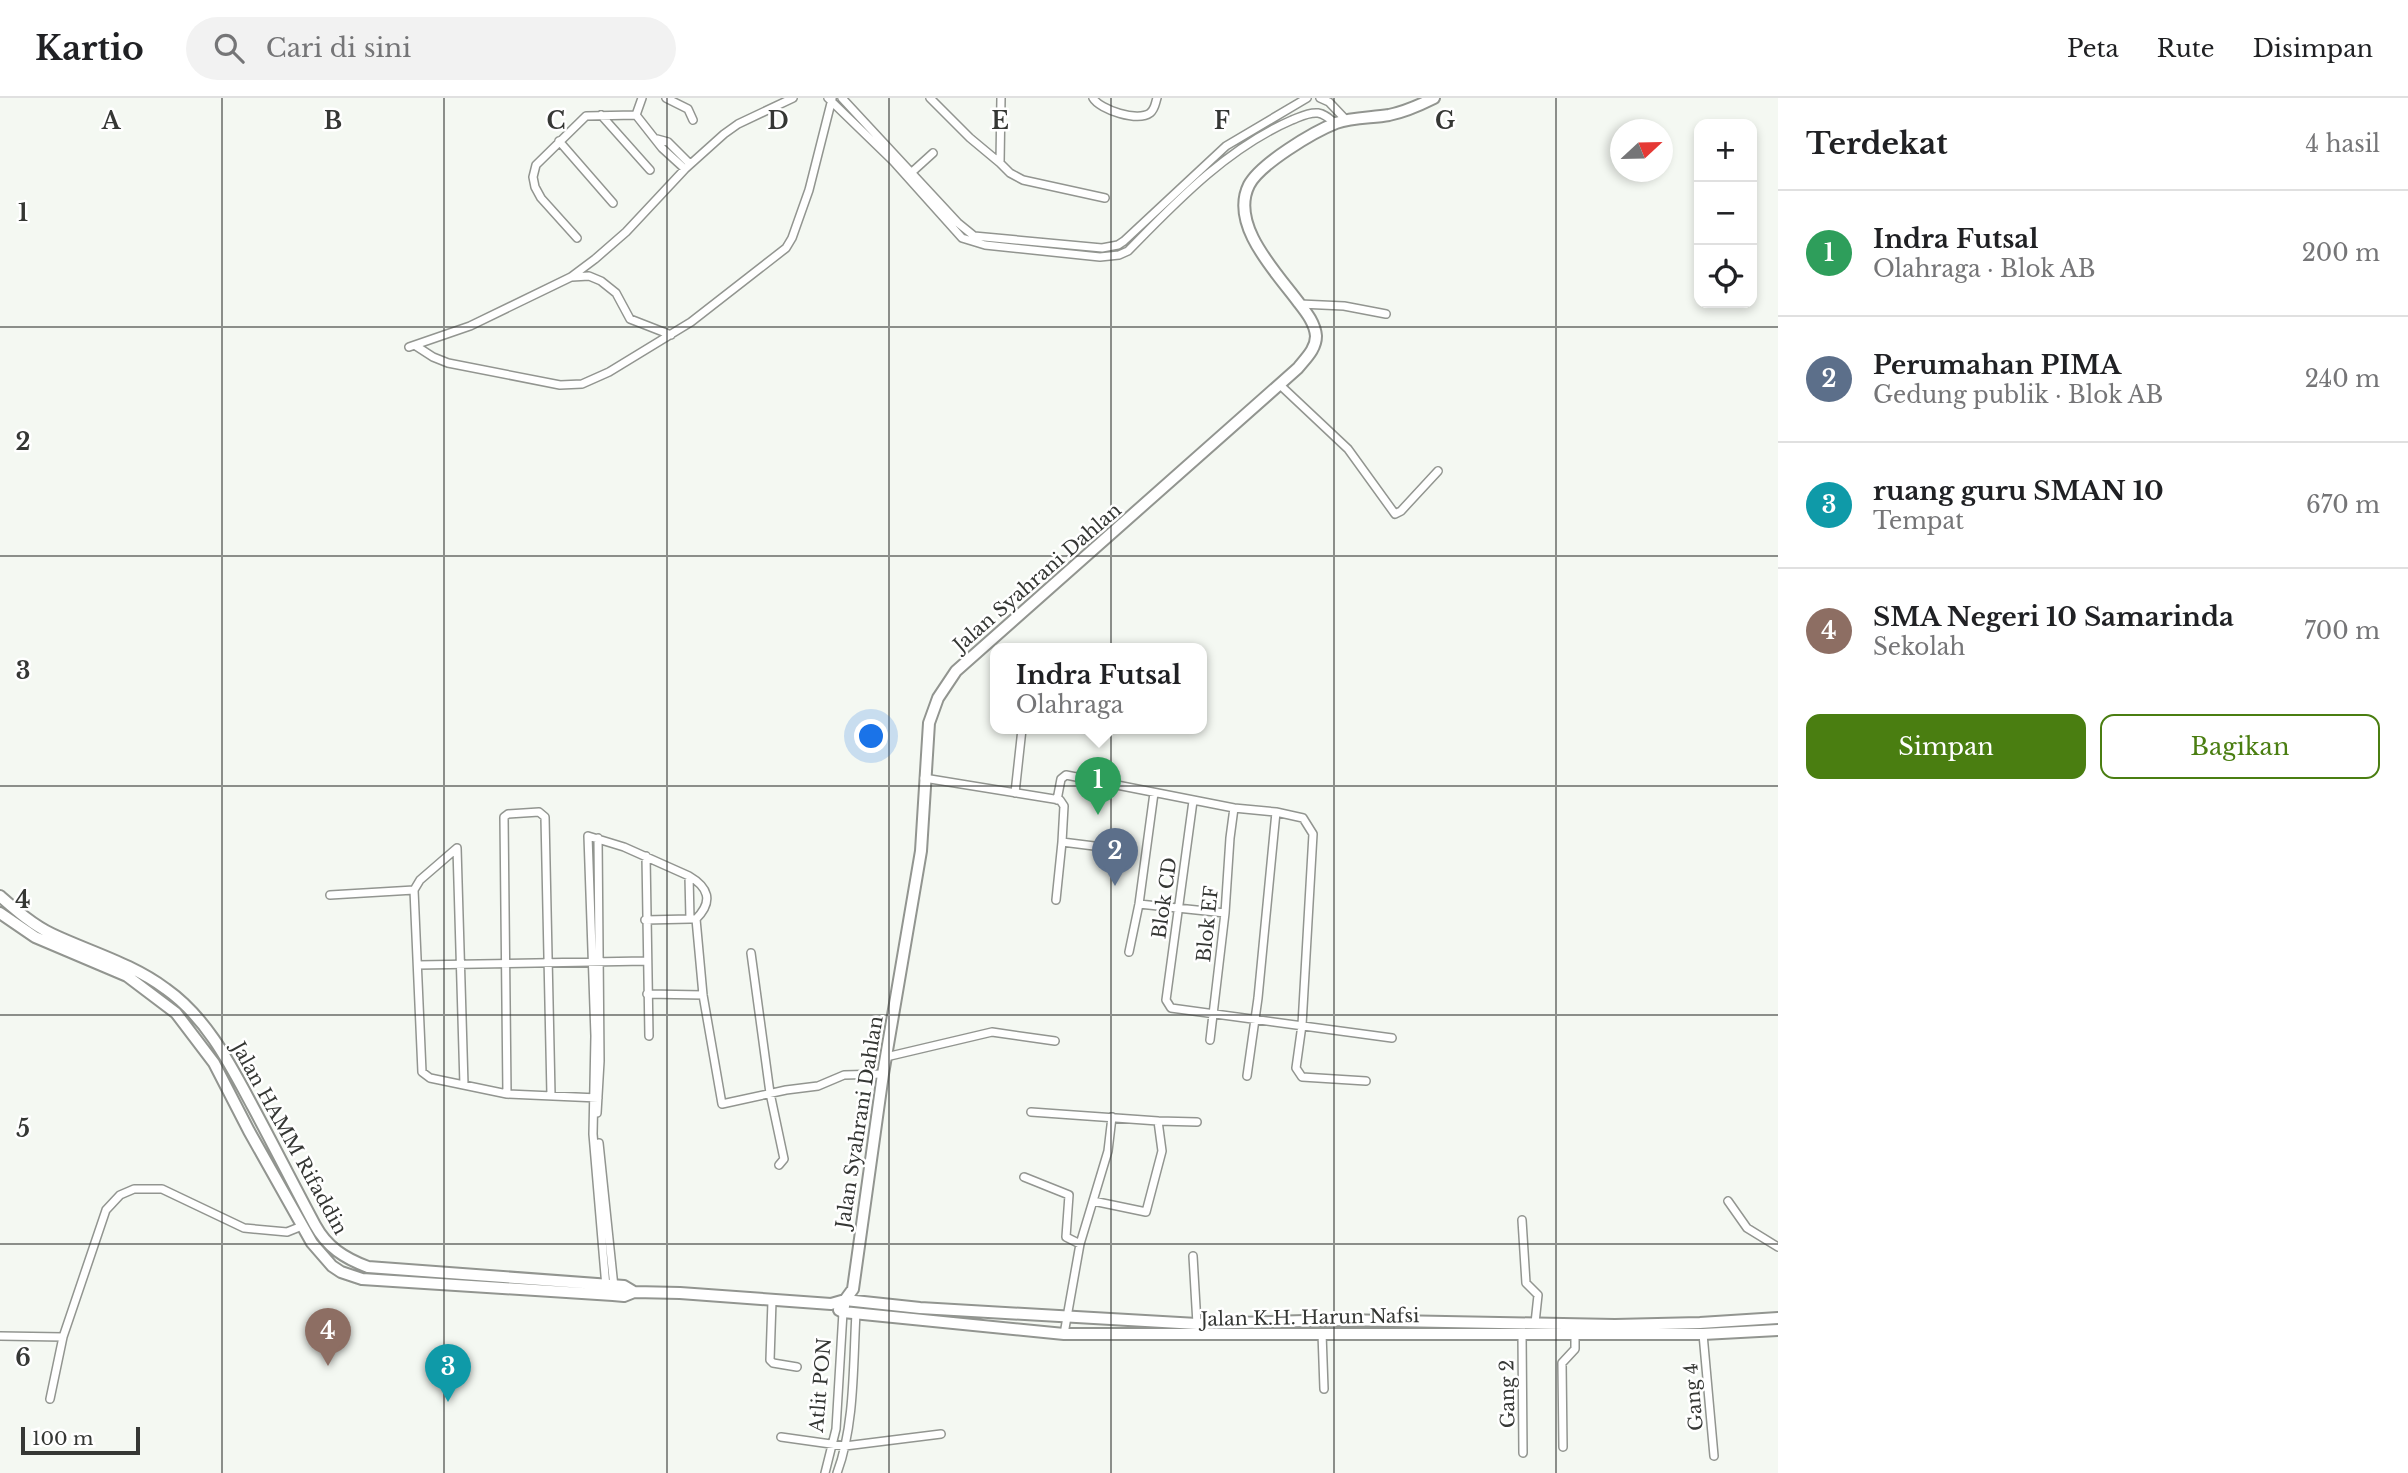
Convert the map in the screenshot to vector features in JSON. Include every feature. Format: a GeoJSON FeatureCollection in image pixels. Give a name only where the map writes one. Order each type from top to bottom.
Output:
{"type":"FeatureCollection","features":[{"type":"Feature","properties":{"kind":"main road","name":"Jalan Syahrani Dahlan"},"geometry":{"type":"LineString","coordinates":[[851,1301],[880,1074],[886,1057],[921,851],[929,723],[938,698],[957,671],[1298,368],[1313,350],[1316,337],[1314,327],[1261,253],[1245,215],[1245,199],[1249,185],[1261,170],[1281,155],[1341,122],[1390,115],[1434,98]]}},
{"type":"Feature","properties":{"kind":"main road","name":"Jalan HAMM Rifaddin"},"geometry":{"type":"LineString","coordinates":[[0,897],[50,933],[103,954],[167,989],[186,1005],[228,1059],[321,1236],[332,1249],[351,1261],[368,1267],[610,1290],[624,1296],[634,1292],[680,1293],[831,1304],[851,1301]]}},
{"type":"Feature","properties":{"kind":"main road","name":"Jalan HAMM Rifaddin"},"geometry":{"type":"LineString","coordinates":[[0,913],[36,937],[127,976],[176,1013],[201,1043],[312,1243],[332,1266],[341,1272],[362,1279],[610,1290]]}},
{"type":"Feature","properties":{"kind":"main road"},"geometry":{"type":"LineString","coordinates":[[231,1094],[243,1087]]}},
{"type":"Feature","properties":{"kind":"main road","name":"Jalan K.H. Harun Nafsi"},"geometry":{"type":"LineString","coordinates":[[851,1301],[1066,1318],[1131,1318],[1197,1324],[1306,1321],[1535,1323],[1703,1334],[1778,1330]]}},
{"type":"Feature","properties":{"kind":"main road","name":"Atlit PON"},"geometry":{"type":"LineString","coordinates":[[843,1312],[851,1301]]}},
{"type":"Feature","properties":{"kind":"main road","name":"Atlit PON"},"geometry":{"type":"LineString","coordinates":[[851,1301],[856,1313]]}},
{"type":"Feature","properties":{"kind":"main road"},"geometry":{"type":"LineString","coordinates":[[831,1304],[843,1312]]}},
{"type":"Feature","properties":{"kind":"main road","name":"Jalan K.H. Harun Nafsi"},"geometry":{"type":"LineString","coordinates":[[843,1312],[1064,1334],[1186,1336],[1322,1333],[1575,1334],[1778,1318]]}},
{"type":"Feature","properties":{"kind":"main road"},"geometry":{"type":"LineString","coordinates":[[1306,1321],[1307,1334]]}},
{"type":"Feature","properties":{"kind":"street"},"geometry":{"type":"LineString","coordinates":[[635,115],[642,98]]}},
{"type":"Feature","properties":{"kind":"street"},"geometry":{"type":"LineString","coordinates":[[666,98],[688,109],[694,120]]}},
{"type":"Feature","properties":{"kind":"street"},"geometry":{"type":"LineString","coordinates":[[793,98],[738,124],[687,166],[626,232],[571,277],[470,326],[412,346],[448,363],[560,385],[582,384],[609,372],[691,322],[786,248],[809,190],[831,99]]}},
{"type":"Feature","properties":{"kind":"street"},"geometry":{"type":"LineString","coordinates":[[842,98],[958,223],[974,236],[1111,247],[1124,241],[1226,146],[1307,98]]}},
{"type":"Feature","properties":{"kind":"street"},"geometry":{"type":"LineString","coordinates":[[930,98],[960,128],[1023,180],[1105,198]]}},
{"type":"Feature","properties":{"kind":"street"},"geometry":{"type":"LineString","coordinates":[[1000,163],[1001,98]]}},
{"type":"Feature","properties":{"kind":"street"},"geometry":{"type":"LineString","coordinates":[[1093,98],[1096,104],[1138,118],[1153,110],[1157,98]]}},
{"type":"Feature","properties":{"kind":"street"},"geometry":{"type":"LineString","coordinates":[[1320,98],[1329,102],[1341,122]]}},
{"type":"Feature","properties":{"kind":"street"},"geometry":{"type":"LineString","coordinates":[[831,99],[962,238],[985,246],[1100,257],[1128,251],[1185,194],[1233,155],[1292,120],[1319,113],[1341,122]]}},
{"type":"Feature","properties":{"kind":"street"},"geometry":{"type":"LineString","coordinates":[[1285,110],[1292,120]]}},
{"type":"Feature","properties":{"kind":"street"},"geometry":{"type":"LineString","coordinates":[[601,115],[650,170]]}},
{"type":"Feature","properties":{"kind":"street"},"geometry":{"type":"LineString","coordinates":[[577,238],[541,198],[534,182],[536,164],[586,116],[635,115],[662,148],[687,166]]}},
{"type":"Feature","properties":{"kind":"street"},"geometry":{"type":"LineString","coordinates":[[559,141],[613,203]]}},
{"type":"Feature","properties":{"kind":"street"},"geometry":{"type":"LineString","coordinates":[[912,172],[933,153]]}},
{"type":"Feature","properties":{"kind":"street"},"geometry":{"type":"LineString","coordinates":[[571,277],[589,276],[601,281],[616,293],[630,319],[671,335]]}},
{"type":"Feature","properties":{"kind":"street"},"geometry":{"type":"LineString","coordinates":[[1300,304],[1343,306],[1386,314]]}},
{"type":"Feature","properties":{"kind":"street"},"geometry":{"type":"LineString","coordinates":[[1279,385],[1348,449],[1395,514],[1401,512],[1438,471]]}},
{"type":"Feature","properties":{"kind":"street"},"geometry":{"type":"LineString","coordinates":[[1015,793],[1021,734]]}},
{"type":"Feature","properties":{"kind":"street"},"geometry":{"type":"LineString","coordinates":[[1057,800],[1062,777],[1066,775],[1193,801],[1303,818],[1313,834],[1302,1025],[1296,1069],[1302,1077],[1366,1081]]}},
{"type":"Feature","properties":{"kind":"street"},"geometry":{"type":"LineString","coordinates":[[924,778],[1062,802],[1062,842],[1056,900]]}},
{"type":"Feature","properties":{"kind":"street"},"geometry":{"type":"LineString","coordinates":[[1129,952],[1139,904],[1154,793]]}},
{"type":"Feature","properties":{"kind":"street","name":"Blok CD"},"geometry":{"type":"LineString","coordinates":[[1193,801],[1166,1000],[1174,1009],[1213,1014]]}},
{"type":"Feature","properties":{"kind":"street","name":"Blok EF"},"geometry":{"type":"LineString","coordinates":[[1210,1040],[1234,808]]}},
{"type":"Feature","properties":{"kind":"street"},"geometry":{"type":"LineString","coordinates":[[508,1094],[504,817],[508,814],[539,812],[545,817],[551,1095]]}},
{"type":"Feature","properties":{"kind":"street"},"geometry":{"type":"LineString","coordinates":[[1247,1076],[1276,812]]}},
{"type":"Feature","properties":{"kind":"street"},"geometry":{"type":"LineString","coordinates":[[610,1290],[593,1134],[600,1061],[589,836],[646,856],[703,885],[707,902],[693,919],[645,920]]}},
{"type":"Feature","properties":{"kind":"street"},"geometry":{"type":"LineString","coordinates":[[595,961],[598,838]]}},
{"type":"Feature","properties":{"kind":"street"},"geometry":{"type":"LineString","coordinates":[[1062,842],[1102,847]]}},
{"type":"Feature","properties":{"kind":"street"},"geometry":{"type":"LineString","coordinates":[[464,1085],[458,848],[417,882],[414,890],[420,1069],[430,1078],[464,1085],[508,1094],[595,1098]]}},
{"type":"Feature","properties":{"kind":"street"},"geometry":{"type":"LineString","coordinates":[[646,856],[649,1036]]}},
{"type":"Feature","properties":{"kind":"street"},"geometry":{"type":"LineString","coordinates":[[689,876],[703,995],[721,1103],[818,1086],[844,1076],[880,1074]]}},
{"type":"Feature","properties":{"kind":"street"},"geometry":{"type":"LineString","coordinates":[[330,895],[414,890]]}},
{"type":"Feature","properties":{"kind":"street"},"geometry":{"type":"LineString","coordinates":[[1139,904],[1225,913]]}},
{"type":"Feature","properties":{"kind":"street"},"geometry":{"type":"LineString","coordinates":[[751,953],[770,1093],[784,1159],[779,1165]]}},
{"type":"Feature","properties":{"kind":"street"},"geometry":{"type":"LineString","coordinates":[[418,965],[646,961]]}},
{"type":"Feature","properties":{"kind":"street"},"geometry":{"type":"LineString","coordinates":[[647,994],[703,995]]}},
{"type":"Feature","properties":{"kind":"street"},"geometry":{"type":"LineString","coordinates":[[1213,1014],[1392,1038]]}},
{"type":"Feature","properties":{"kind":"street"},"geometry":{"type":"LineString","coordinates":[[886,1057],[992,1032],[1055,1041]]}},
{"type":"Feature","properties":{"kind":"street"},"geometry":{"type":"LineString","coordinates":[[1031,1112],[1197,1122]]}},
{"type":"Feature","properties":{"kind":"street"},"geometry":{"type":"LineString","coordinates":[[1064,1334],[1080,1244],[1108,1150],[1112,1117]]}},
{"type":"Feature","properties":{"kind":"street"},"geometry":{"type":"LineString","coordinates":[[1093,1201],[1143,1213],[1147,1210],[1162,1151],[1158,1121]]}},
{"type":"Feature","properties":{"kind":"street"},"geometry":{"type":"LineString","coordinates":[[1024,1177],[1069,1195],[1066,1237],[1080,1244]]}},
{"type":"Feature","properties":{"kind":"street"},"geometry":{"type":"LineString","coordinates":[[50,1399],[63,1336],[106,1210],[120,1195],[134,1189],[162,1189],[244,1228],[287,1232],[302,1226]]}},
{"type":"Feature","properties":{"kind":"street"},"geometry":{"type":"LineString","coordinates":[[1728,1201],[1747,1228],[1778,1247]]}},
{"type":"Feature","properties":{"kind":"street"},"geometry":{"type":"LineString","coordinates":[[1522,1220],[1526,1283],[1538,1295],[1535,1323]]}},
{"type":"Feature","properties":{"kind":"street"},"geometry":{"type":"LineString","coordinates":[[1193,1256],[1197,1324]]}},
{"type":"Feature","properties":{"kind":"street"},"geometry":{"type":"LineString","coordinates":[[772,1301],[769,1360],[797,1367]]}},
{"type":"Feature","properties":{"kind":"street","name":"Atlit PON"},"geometry":{"type":"LineString","coordinates":[[825,1473],[836,1429],[843,1312]]}},
{"type":"Feature","properties":{"kind":"street","name":"Atlit PON"},"geometry":{"type":"LineString","coordinates":[[837,1473],[845,1446],[856,1313]]}},
{"type":"Feature","properties":{"kind":"street"},"geometry":{"type":"LineString","coordinates":[[1322,1333],[1324,1389]]}},
{"type":"Feature","properties":{"kind":"street","name":"Gang 2"},"geometry":{"type":"LineString","coordinates":[[1522,1334],[1523,1453]]}},
{"type":"Feature","properties":{"kind":"street"},"geometry":{"type":"LineString","coordinates":[[1563,1447],[1562,1363],[1575,1349],[1575,1334]]}},
{"type":"Feature","properties":{"kind":"street","name":"Gang 4"},"geometry":{"type":"LineString","coordinates":[[1703,1334],[1714,1457]]}},
{"type":"Feature","properties":{"kind":"street"},"geometry":{"type":"LineString","coordinates":[[0,1336],[63,1336]]}},
{"type":"Feature","properties":{"kind":"street"},"geometry":{"type":"LineString","coordinates":[[782,1437],[845,1446],[942,1434]]}},
{"type":"Feature","properties":{"kind":"place","name":"Indra Futsal"},"geometry":{"type":"Point","coordinates":[1098,815]}},
{"type":"Feature","properties":{"kind":"place","name":"Perumahan PIMA"},"geometry":{"type":"Point","coordinates":[1115,886]}},
{"type":"Feature","properties":{"kind":"place","name":"SMA Negeri 10 Samarinda"},"geometry":{"type":"Point","coordinates":[328,1366]}},
{"type":"Feature","properties":{"kind":"place","name":"ruang guru SMAN 10"},"geometry":{"type":"Point","coordinates":[448,1402]}}]}
